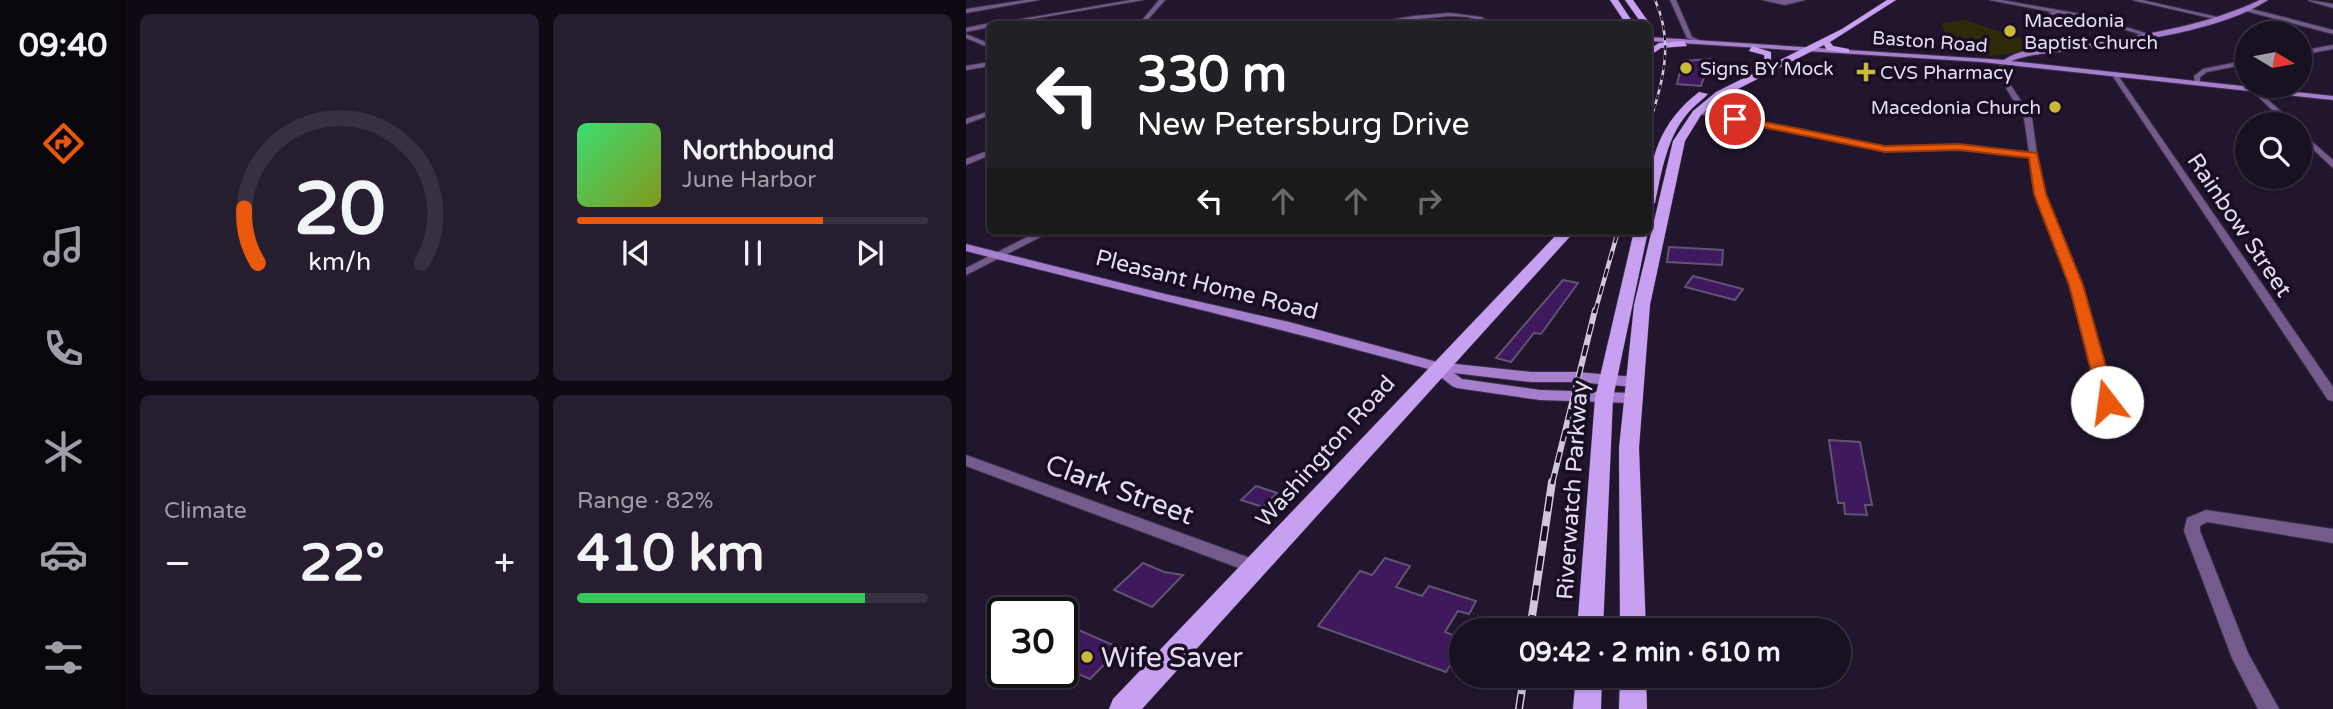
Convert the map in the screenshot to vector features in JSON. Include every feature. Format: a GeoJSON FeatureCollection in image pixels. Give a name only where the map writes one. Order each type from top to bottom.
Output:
{"type":"FeatureCollection","features":[{"type":"Feature","properties":{"kind":"main road"},"geometry":{"type":"LineString","coordinates":[[1614,0],[1628,21]]}},
{"type":"Feature","properties":{"kind":"main road"},"geometry":{"type":"LineString","coordinates":[[1629,0],[1644,21]]}},
{"type":"Feature","properties":{"kind":"main road"},"geometry":{"type":"LineString","coordinates":[[1652,189],[1670,128],[1692,102],[1797,50],[1880,0]]}},
{"type":"Feature","properties":{"kind":"main road"},"geometry":{"type":"LineString","coordinates":[[1633,618],[1629,448],[1642,305],[1679,141],[1697,113],[1725,86],[1768,60],[1825,40],[1859,23],[1892,0]]}},
{"type":"Feature","properties":{"kind":"main road"},"geometry":{"type":"LineString","coordinates":[[2003,64],[2021,55],[2149,35],[2219,18],[2264,1]]}},
{"type":"Feature","properties":{"kind":"main road"},"geometry":{"type":"LineString","coordinates":[[1652,35],[1680,42]]}},
{"type":"Feature","properties":{"kind":"main road"},"geometry":{"type":"LineString","coordinates":[[1825,40],[1826,46],[1846,51]]}},
{"type":"Feature","properties":{"kind":"main road"},"geometry":{"type":"LineString","coordinates":[[1652,41],[2003,64],[2235,88]]}},
{"type":"Feature","properties":{"kind":"main road"},"geometry":{"type":"LineString","coordinates":[[1652,53],[1659,46],[1680,42]]}},
{"type":"Feature","properties":{"kind":"main road","name":"Baston Road"},"geometry":{"type":"LineString","coordinates":[[1680,42],[1846,51],[2003,64]]}},
{"type":"Feature","properties":{"kind":"main road"},"geometry":{"type":"LineString","coordinates":[[1752,49],[1768,54],[1768,60]]}},
{"type":"Feature","properties":{"kind":"main road"},"geometry":{"type":"LineString","coordinates":[[2312,96],[2333,98]]}},
{"type":"Feature","properties":{"kind":"main road","name":"Washington Road"},"geometry":{"type":"LineString","coordinates":[[1123,709],[1437,367],[1498,308],[1507,294],[1564,235]]}},
{"type":"Feature","properties":{"kind":"main road","name":"Riverwatch Parkway"},"geometry":{"type":"LineString","coordinates":[[1591,618],[1605,388],[1640,235]]}},
{"type":"Feature","properties":{"kind":"main road","name":"Pleasant Home Road"},"geometry":{"type":"LineString","coordinates":[[966,247],[1284,325],[1437,367],[1464,385],[1540,395],[1605,388],[1634,390]]}},
{"type":"Feature","properties":{"kind":"main road"},"geometry":{"type":"LineString","coordinates":[[1587,709],[1588,688]]}},
{"type":"Feature","properties":{"kind":"main road"},"geometry":{"type":"LineString","coordinates":[[1633,688],[1633,709]]}},
{"type":"Feature","properties":{"kind":"street"},"geometry":{"type":"LineString","coordinates":[[971,0],[988,7]]}},
{"type":"Feature","properties":{"kind":"street"},"geometry":{"type":"LineString","coordinates":[[966,10],[1036,0]]}},
{"type":"Feature","properties":{"kind":"street"},"geometry":{"type":"LineString","coordinates":[[1020,21],[1140,0]]}},
{"type":"Feature","properties":{"kind":"street"},"geometry":{"type":"LineString","coordinates":[[1144,21],[1162,0]]}},
{"type":"Feature","properties":{"kind":"street"},"geometry":{"type":"LineString","coordinates":[[1673,0],[1690,38],[1697,41]]}},
{"type":"Feature","properties":{"kind":"street"},"geometry":{"type":"LineString","coordinates":[[1765,0],[1784,3],[1802,0]]}},
{"type":"Feature","properties":{"kind":"street"},"geometry":{"type":"LineString","coordinates":[[1992,0],[2057,12],[2149,35]]}},
{"type":"Feature","properties":{"kind":"street"},"geometry":{"type":"LineString","coordinates":[[2135,0],[2219,18]]}},
{"type":"Feature","properties":{"kind":"street"},"geometry":{"type":"LineString","coordinates":[[2253,0],[2264,1]]}},
{"type":"Feature","properties":{"kind":"street"},"geometry":{"type":"LineString","coordinates":[[2311,0],[2333,6]]}},
{"type":"Feature","properties":{"kind":"street"},"geometry":{"type":"LineString","coordinates":[[2244,9],[2333,32]]}},
{"type":"Feature","properties":{"kind":"street"},"geometry":{"type":"LineString","coordinates":[[2034,21],[2057,12]]}},
{"type":"Feature","properties":{"kind":"street"},"geometry":{"type":"LineString","coordinates":[[1061,15],[1067,21]]}},
{"type":"Feature","properties":{"kind":"street"},"geometry":{"type":"LineString","coordinates":[[1394,20],[1457,15],[1483,18],[1487,21]]}},
{"type":"Feature","properties":{"kind":"street"},"geometry":{"type":"LineString","coordinates":[[1680,42],[1685,25]]}},
{"type":"Feature","properties":{"kind":"street"},"geometry":{"type":"LineString","coordinates":[[966,30],[987,26]]}},
{"type":"Feature","properties":{"kind":"street"},"geometry":{"type":"LineString","coordinates":[[966,36],[987,45]]}},
{"type":"Feature","properties":{"kind":"street"},"geometry":{"type":"LineString","coordinates":[[2312,51],[2333,47]]}},
{"type":"Feature","properties":{"kind":"street"},"geometry":{"type":"LineString","coordinates":[[966,68],[987,64]]}},
{"type":"Feature","properties":{"kind":"street"},"geometry":{"type":"LineString","coordinates":[[2003,64],[2005,81],[2028,118],[2040,194],[2076,285],[2107,402]]}},
{"type":"Feature","properties":{"kind":"street"},"geometry":{"type":"LineString","coordinates":[[2198,84],[2197,76],[2205,69],[2235,64]]}},
{"type":"Feature","properties":{"kind":"street","name":"Rainbow Street"},"geometry":{"type":"LineString","coordinates":[[2115,75],[2333,397]]}},
{"type":"Feature","properties":{"kind":"street"},"geometry":{"type":"LineString","coordinates":[[2263,98],[2278,112]]}},
{"type":"Feature","properties":{"kind":"street"},"geometry":{"type":"LineString","coordinates":[[1697,113],[1885,149],[1959,147],[2034,155]]}},
{"type":"Feature","properties":{"kind":"street"},"geometry":{"type":"LineString","coordinates":[[966,122],[987,114]]}},
{"type":"Feature","properties":{"kind":"street"},"geometry":{"type":"LineString","coordinates":[[2312,145],[2333,165]]}},
{"type":"Feature","properties":{"kind":"street"},"geometry":{"type":"LineString","coordinates":[[966,162],[987,153]]}},
{"type":"Feature","properties":{"kind":"street"},"geometry":{"type":"LineString","coordinates":[[966,272],[1039,235]]}},
{"type":"Feature","properties":{"kind":"street","name":"Clark Street"},"geometry":{"type":"LineString","coordinates":[[966,460],[1255,567]]}},
{"type":"Feature","properties":{"kind":"street"},"geometry":{"type":"LineString","coordinates":[[2269,709],[2241,658],[2192,531],[2193,522],[2206,516],[2333,536]]}},
{"type":"Feature","properties":{"kind":"shaded area"},"geometry":{"type":"Polygon","coordinates":[[[1965,20],[2050,48],[1991,56],[1945,32],[1941,23],[1965,20]]]}},
{"type":"Feature","properties":{"kind":"building"},"geometry":{"type":"Polygon","coordinates":[[[1710,59],[1701,86],[1677,84],[1683,61],[1710,59]]]}},
{"type":"Feature","properties":{"kind":"building"},"geometry":{"type":"Polygon","coordinates":[[[1669,247],[1723,250],[1722,265],[1667,262],[1669,247]]]}},
{"type":"Feature","properties":{"kind":"building"},"geometry":{"type":"Polygon","coordinates":[[[1693,276],[1743,289],[1735,300],[1685,287],[1693,276]]]}},
{"type":"Feature","properties":{"kind":"building"},"geometry":{"type":"Polygon","coordinates":[[[1563,280],[1578,283],[1541,334],[1534,333],[1511,362],[1496,358],[1563,280]]]}},
{"type":"Feature","properties":{"kind":"building"},"geometry":{"type":"Polygon","coordinates":[[[1829,440],[1860,442],[1872,505],[1865,505],[1867,515],[1845,514],[1844,503],[1838,503],[1829,440]]]}},
{"type":"Feature","properties":{"kind":"building"},"geometry":{"type":"Polygon","coordinates":[[[1256,486],[1277,493],[1263,507],[1241,500],[1256,486]]]}},
{"type":"Feature","properties":{"kind":"building"},"geometry":{"type":"Polygon","coordinates":[[[1385,558],[1410,566],[1396,587],[1422,596],[1429,586],[1476,601],[1469,614],[1458,611],[1454,618],[1449,618],[1445,632],[1449,634],[1449,667],[1446,672],[1318,626],[1360,571],[1372,575],[1385,558]]]}},
{"type":"Feature","properties":{"kind":"building"},"geometry":{"type":"Polygon","coordinates":[[[1143,563],[1164,572],[1183,575],[1152,607],[1114,590],[1143,563]]]}},
{"type":"Feature","properties":{"kind":"building","name":"Wife Saver"},"geometry":{"type":"Polygon","coordinates":[[[1078,630],[1120,648],[1090,679],[1078,674],[1078,630]]]}},
{"type":"Feature","properties":{"kind":"railway"},"geometry":{"type":"LineString","coordinates":[[1652,115],[1662,80],[1665,48],[1661,16],[1655,0]]}},
{"type":"Feature","properties":{"kind":"railway"},"geometry":{"type":"LineString","coordinates":[[1595,312],[1617,235]]}},
{"type":"Feature","properties":{"kind":"railway"},"geometry":{"type":"LineString","coordinates":[[1552,484],[1595,310]]}},
{"type":"Feature","properties":{"kind":"railway"},"geometry":{"type":"LineString","coordinates":[[1532,618],[1552,482]]}},
{"type":"Feature","properties":{"kind":"railway"},"geometry":{"type":"LineString","coordinates":[[1519,709],[1522,688]]}},
{"type":"Feature","properties":{"kind":"place","name":"Macedonia Baptist Church"},"geometry":{"type":"Point","coordinates":[2010,31]}},
{"type":"Feature","properties":{"kind":"place","name":"Signs BY Mock"},"geometry":{"type":"Point","coordinates":[1686,68]}},
{"type":"Feature","properties":{"kind":"place","name":"CVS Pharmacy"},"geometry":{"type":"Point","coordinates":[1866,72]}},
{"type":"Feature","properties":{"kind":"place","name":"Macedonia Church"},"geometry":{"type":"Point","coordinates":[2055,107]}},
{"type":"Feature","properties":{"kind":"place","name":"Wife Saver"},"geometry":{"type":"Point","coordinates":[1087,657]}},
{"type":"Feature","properties":{"kind":"route"},"geometry":{"type":"LineString","coordinates":[[1735,119],[1885,149],[1959,147],[2034,155],[2037,184],[2076,285],[2107,402]]}}]}
